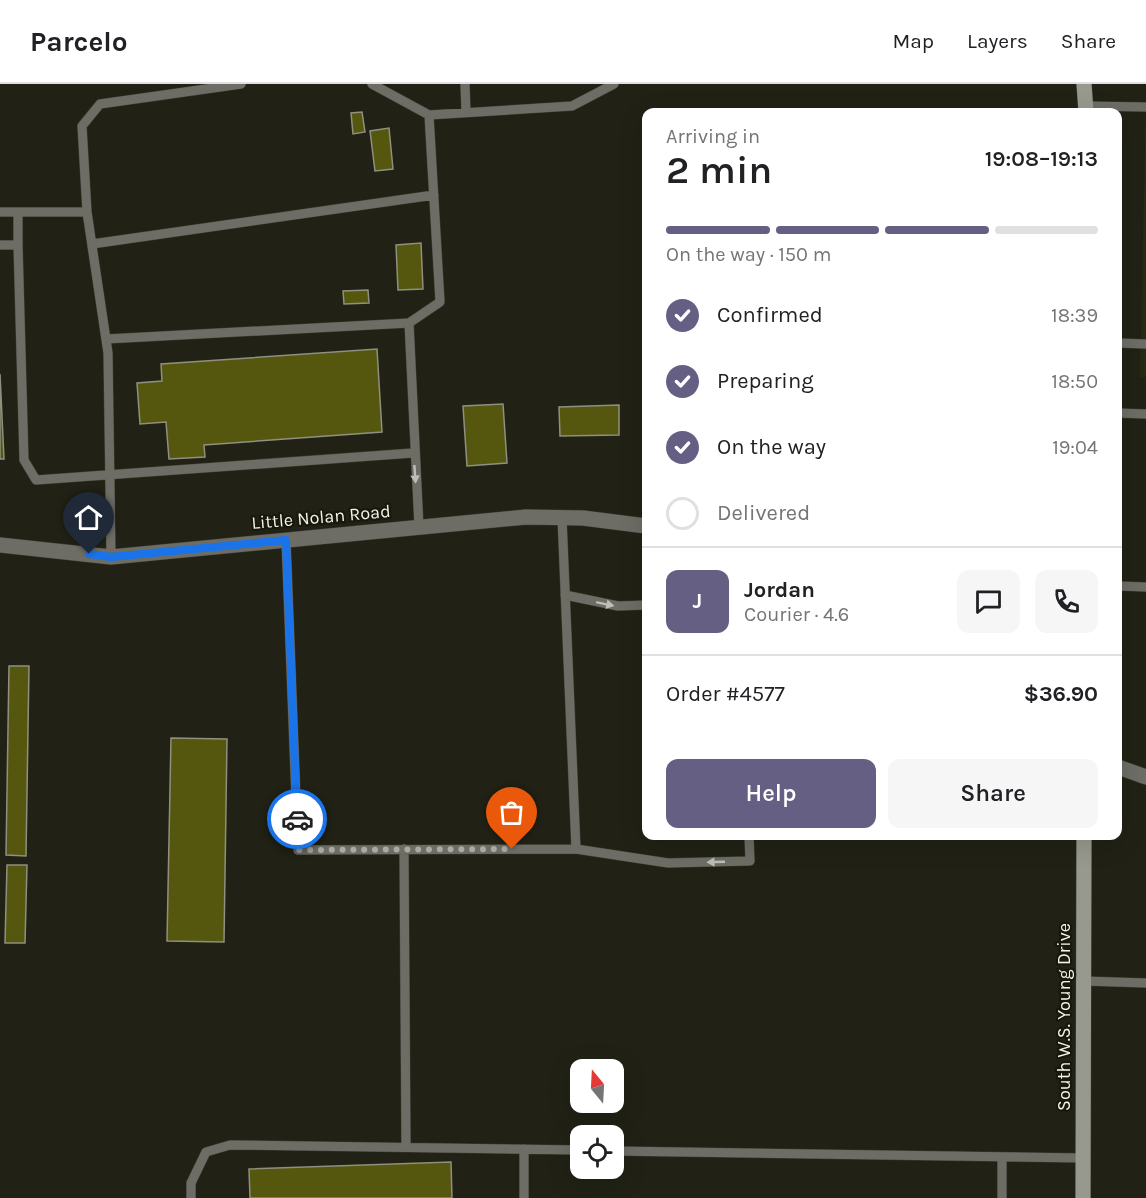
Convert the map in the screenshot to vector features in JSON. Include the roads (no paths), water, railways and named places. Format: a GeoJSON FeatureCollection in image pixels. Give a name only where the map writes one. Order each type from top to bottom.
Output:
{"type":"FeatureCollection","features":[{"type":"Feature","properties":{"kind":"main road"},"geometry":{"type":"LineString","coordinates":[[1084,84],[1086,108]]}},
{"type":"Feature","properties":{"kind":"main road","name":"South W.S. Young Drive"},"geometry":{"type":"LineString","coordinates":[[1083,1198],[1084,840]]}},
{"type":"Feature","properties":{"kind":"street","name":"Little Nolan Road"},"geometry":{"type":"LineString","coordinates":[[0,545],[111,557],[526,517],[642,526]]}},
{"type":"Feature","properties":{"kind":"street"},"geometry":{"type":"LineString","coordinates":[[1122,768],[1146,777]]}},
{"type":"Feature","properties":{"kind":"lane"},"geometry":{"type":"LineString","coordinates":[[111,557],[108,353],[87,212],[82,126],[100,104],[241,84]]}},
{"type":"Feature","properties":{"kind":"lane"},"geometry":{"type":"LineString","coordinates":[[372,84],[429,115],[572,106],[614,84]]}},
{"type":"Feature","properties":{"kind":"lane"},"geometry":{"type":"LineString","coordinates":[[465,84],[466,112]]}},
{"type":"Feature","properties":{"kind":"lane"},"geometry":{"type":"LineString","coordinates":[[1122,108],[1146,108]]}},
{"type":"Feature","properties":{"kind":"lane"},"geometry":{"type":"LineString","coordinates":[[106,339],[409,323],[440,302],[429,115]]}},
{"type":"Feature","properties":{"kind":"lane"},"geometry":{"type":"LineString","coordinates":[[92,244],[434,195]]}},
{"type":"Feature","properties":{"kind":"lane"},"geometry":{"type":"LineString","coordinates":[[0,212],[87,212]]}},
{"type":"Feature","properties":{"kind":"lane"},"geometry":{"type":"LineString","coordinates":[[18,213],[24,460],[36,480],[413,453]]}},
{"type":"Feature","properties":{"kind":"lane"},"geometry":{"type":"LineString","coordinates":[[0,245],[18,245]]}},
{"type":"Feature","properties":{"kind":"lane"},"geometry":{"type":"LineString","coordinates":[[409,323],[413,453],[419,527]]}},
{"type":"Feature","properties":{"kind":"lane"},"geometry":{"type":"LineString","coordinates":[[1122,343],[1146,344]]}},
{"type":"Feature","properties":{"kind":"lane"},"geometry":{"type":"LineString","coordinates":[[1122,413],[1146,414]]}},
{"type":"Feature","properties":{"kind":"lane"},"geometry":{"type":"LineString","coordinates":[[562,518],[576,849]]}},
{"type":"Feature","properties":{"kind":"lane"},"geometry":{"type":"LineString","coordinates":[[286,540],[298,850],[576,849],[668,863],[750,861],[749,840]]}},
{"type":"Feature","properties":{"kind":"lane"},"geometry":{"type":"LineString","coordinates":[[1122,586],[1146,587]]}},
{"type":"Feature","properties":{"kind":"lane"},"geometry":{"type":"LineString","coordinates":[[565,595],[618,606],[642,605]]}},
{"type":"Feature","properties":{"kind":"lane"},"geometry":{"type":"LineString","coordinates":[[404,849],[406,1147]]}},
{"type":"Feature","properties":{"kind":"lane"},"geometry":{"type":"LineString","coordinates":[[1084,981],[1146,983]]}},
{"type":"Feature","properties":{"kind":"lane"},"geometry":{"type":"LineString","coordinates":[[191,1198],[191,1183],[206,1152],[230,1145],[570,1150]]}},
{"type":"Feature","properties":{"kind":"lane"},"geometry":{"type":"LineString","coordinates":[[524,1149],[524,1198]]}},
{"type":"Feature","properties":{"kind":"lane"},"geometry":{"type":"LineString","coordinates":[[624,1151],[1083,1158]]}},
{"type":"Feature","properties":{"kind":"lane"},"geometry":{"type":"LineString","coordinates":[[1002,1157],[1002,1198]]}}]}
